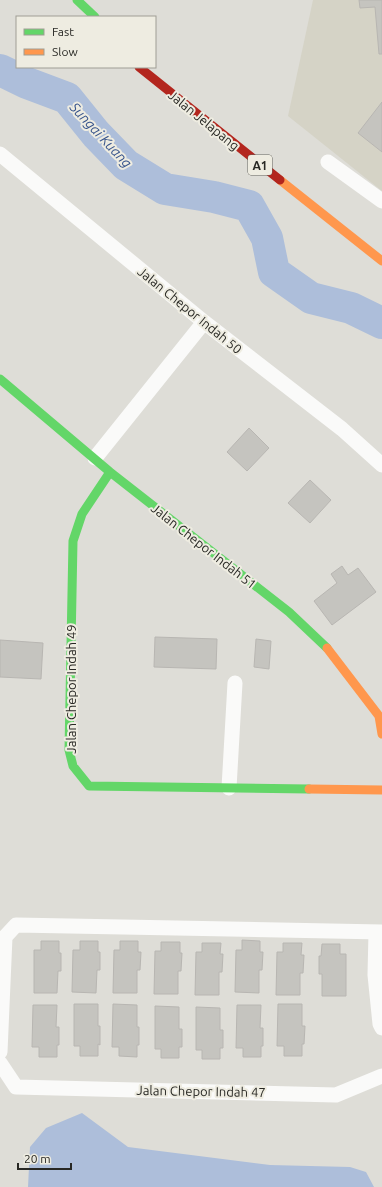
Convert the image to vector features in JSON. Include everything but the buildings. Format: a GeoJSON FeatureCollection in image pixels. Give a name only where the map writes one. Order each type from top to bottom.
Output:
{"type":"FeatureCollection","features":[{"type":"Feature","properties":{"kind":"street"},"geometry":{"type":"LineString","coordinates":[[77,0],[94,16]]}},
{"type":"Feature","properties":{"kind":"street","name":"Jalan Jelapang"},"geometry":{"type":"LineString","coordinates":[[140,68],[382,261]]}},
{"type":"Feature","properties":{"kind":"street","name":"Jalan Jelapang"},"geometry":{"type":"LineString","coordinates":[[176,85],[382,251]]}},
{"type":"Feature","properties":{"kind":"street","name":"Jalan Chepor Indah 50"},"geometry":{"type":"LineString","coordinates":[[0,154],[204,322],[342,429],[382,465]]}},
{"type":"Feature","properties":{"kind":"street"},"geometry":{"type":"LineString","coordinates":[[328,162],[382,201]]}},
{"type":"Feature","properties":{"kind":"street"},"geometry":{"type":"LineString","coordinates":[[95,458],[204,322]]}},
{"type":"Feature","properties":{"kind":"street","name":"Jalan Chepor Indah 51"},"geometry":{"type":"LineString","coordinates":[[0,379],[110,472],[289,612],[327,647],[379,716],[382,734]]}},
{"type":"Feature","properties":{"kind":"street","name":"Jalan Chepor Indah 49"},"geometry":{"type":"LineString","coordinates":[[110,472],[82,514],[73,540],[69,750],[73,766],[89,786],[382,790]]}},
{"type":"Feature","properties":{"kind":"street"},"geometry":{"type":"LineString","coordinates":[[229,788],[236,683]]}},
{"type":"Feature","properties":{"kind":"street"},"geometry":{"type":"LineString","coordinates":[[0,1052],[5,937],[16,925],[379,932],[375,975],[380,1024],[382,1028]]}},
{"type":"Feature","properties":{"kind":"street","name":"Jalan Chepor Indah 47"},"geometry":{"type":"LineString","coordinates":[[0,1063],[16,1087],[336,1095],[382,1076]]}},
{"type":"Feature","properties":{"kind":"shaded area"},"geometry":{"type":"Polygon","coordinates":[[[313,0],[382,0],[382,191],[288,116],[313,0]]]}},
{"type":"Feature","properties":{"kind":"water"},"geometry":{"type":"Polygon","coordinates":[[[82,1113],[128,1147],[270,1165],[350,1167],[366,1172],[374,1187],[28,1187],[30,1147],[46,1128],[82,1113]]]}},
{"type":"Feature","properties":{"kind":"waterway","name":"Sungai Kuang"},"geometry":{"type":"LineString","coordinates":[[0,70],[27,83],[67,98],[96,134],[126,165],[165,189],[214,197],[249,206],[267,238],[274,272],[311,298],[351,308],[382,323]]}},
{"type":"Feature","properties":{"kind":"traffic: fast"},"geometry":{"type":"LineString","coordinates":[[77,0],[94,16]]}},
{"type":"Feature","properties":{"kind":"traffic: fast"},"geometry":{"type":"LineString","coordinates":[[0,379],[110,472],[289,612],[327,648]]}},
{"type":"Feature","properties":{"kind":"traffic: fast"},"geometry":{"type":"LineString","coordinates":[[110,472],[82,514],[73,541],[69,750],[73,766],[89,786],[309,789]]}},
{"type":"Feature","properties":{"kind":"traffic: slow"},"geometry":{"type":"LineString","coordinates":[[280,180],[382,261]]}},
{"type":"Feature","properties":{"kind":"traffic: slow"},"geometry":{"type":"LineString","coordinates":[[327,648],[379,716],[382,734]]}},
{"type":"Feature","properties":{"kind":"traffic: slow"},"geometry":{"type":"LineString","coordinates":[[309,789],[382,790]]}},
{"type":"Feature","properties":{"kind":"traffic: jam"},"geometry":{"type":"LineString","coordinates":[[140,68],[280,180]]}}]}
